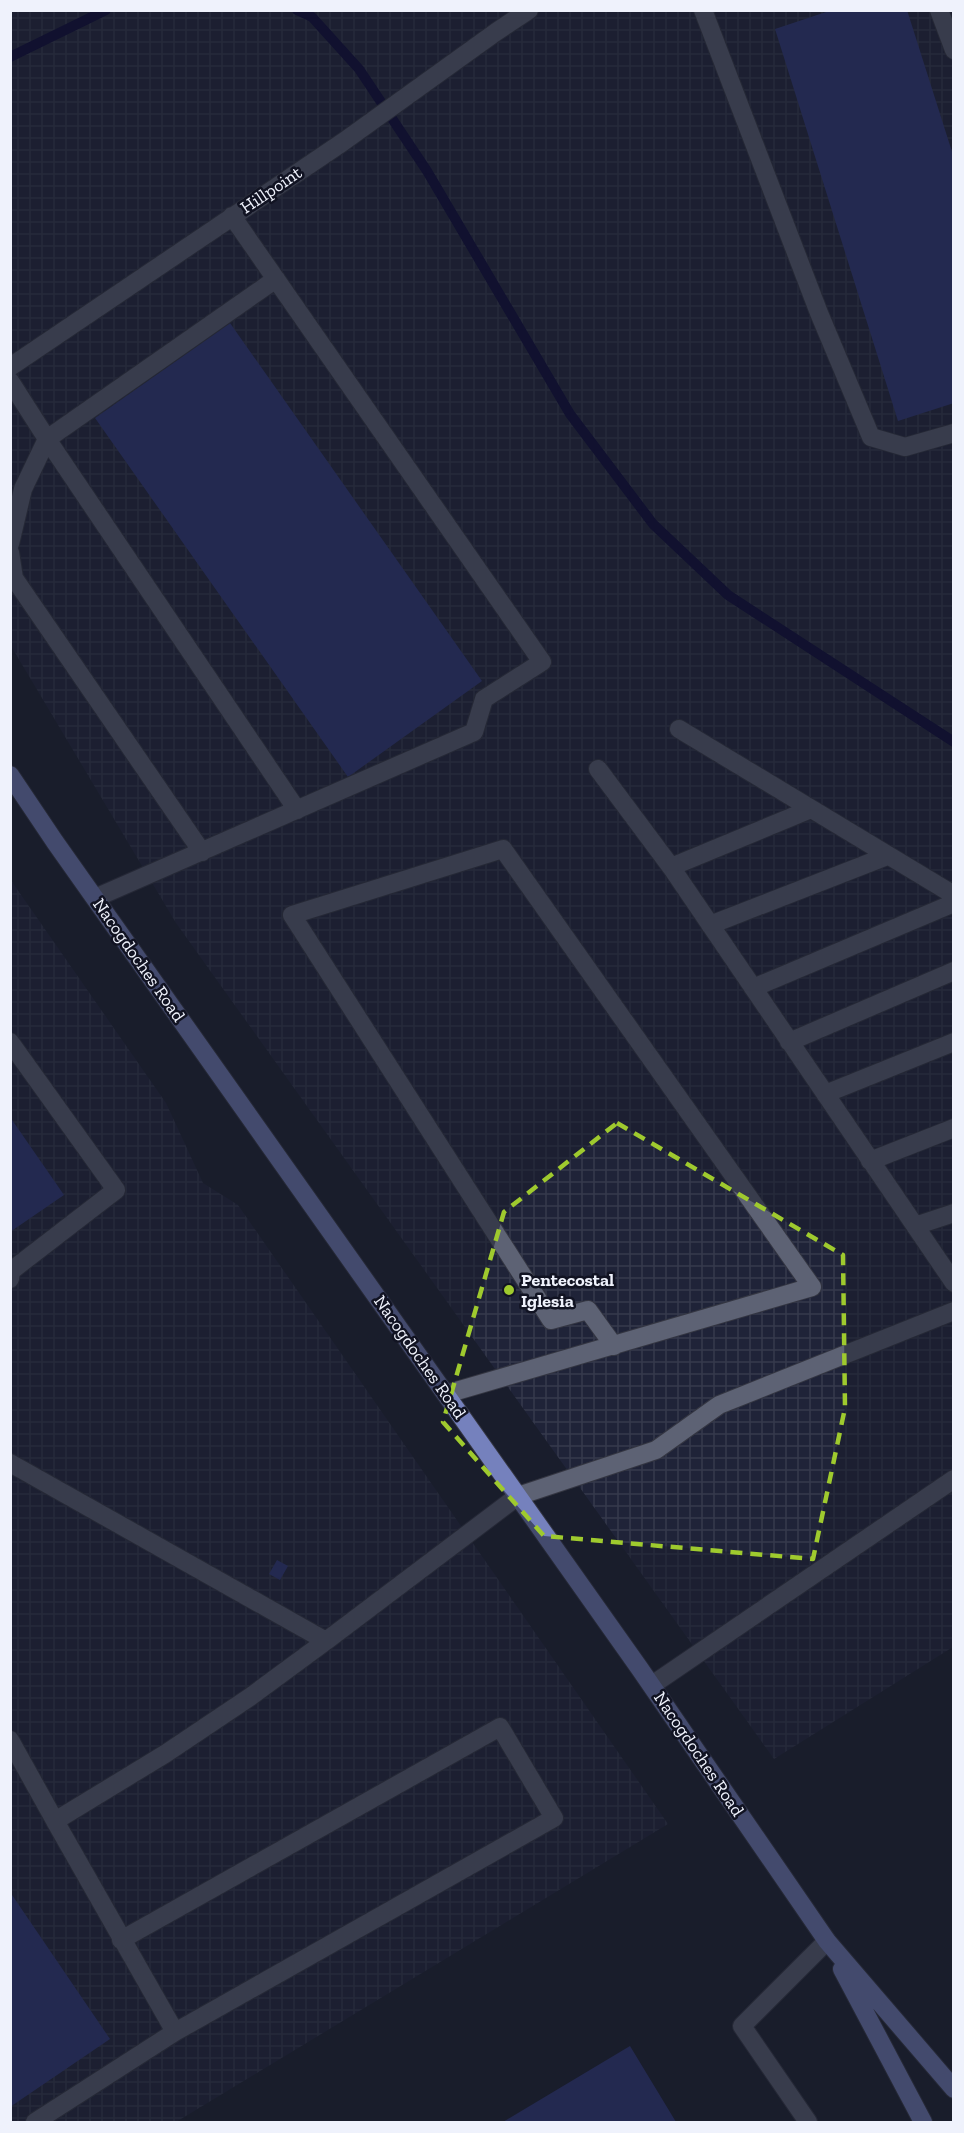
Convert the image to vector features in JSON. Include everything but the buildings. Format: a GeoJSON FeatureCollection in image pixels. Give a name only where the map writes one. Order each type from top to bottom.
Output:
{"type":"FeatureCollection","features":[{"type":"Feature","properties":{"kind":"main road","name":"Nacogdoches Road"},"geometry":{"type":"LineString","coordinates":[[10,774],[95,898],[652,1685],[827,1941],[954,2089]]}},
{"type":"Feature","properties":{"kind":"main road","name":"Nacogdoches Road"},"geometry":{"type":"LineString","coordinates":[[827,1941],[923,2122]]}},
{"type":"Feature","properties":{"kind":"street","name":"Hillpoint"},"geometry":{"type":"LineString","coordinates":[[10,367],[343,142],[530,10]]}},
{"type":"Feature","properties":{"kind":"street"},"geometry":{"type":"LineString","coordinates":[[939,10],[954,50]]}},
{"type":"Feature","properties":{"kind":"street"},"geometry":{"type":"LineString","coordinates":[[706,11],[819,313],[871,437],[905,447],[954,433]]}},
{"type":"Feature","properties":{"kind":"street"},"geometry":{"type":"LineString","coordinates":[[95,898],[474,732],[484,699],[542,662],[232,216]]}},
{"type":"Feature","properties":{"kind":"street"},"geometry":{"type":"LineString","coordinates":[[10,544],[23,489],[47,439],[276,279]]}},
{"type":"Feature","properties":{"kind":"street"},"geometry":{"type":"LineString","coordinates":[[10,381],[297,810]]}},
{"type":"Feature","properties":{"kind":"street"},"geometry":{"type":"LineString","coordinates":[[10,552],[14,578],[202,852]]}},
{"type":"Feature","properties":{"kind":"street"},"geometry":{"type":"LineString","coordinates":[[679,729],[954,895]]}},
{"type":"Feature","properties":{"kind":"street"},"geometry":{"type":"LineString","coordinates":[[598,769],[671,867],[954,1283]]}},
{"type":"Feature","properties":{"kind":"street"},"geometry":{"type":"LineString","coordinates":[[671,867],[811,809]]}},
{"type":"Feature","properties":{"kind":"street"},"geometry":{"type":"LineString","coordinates":[[446,1394],[614,1346],[812,1287],[503,849],[292,915],[550,1320],[588,1310],[614,1346]]}},
{"type":"Feature","properties":{"kind":"street"},"geometry":{"type":"LineString","coordinates":[[710,926],[887,856]]}},
{"type":"Feature","properties":{"kind":"street"},"geometry":{"type":"LineString","coordinates":[[753,988],[954,903]]}},
{"type":"Feature","properties":{"kind":"street"},"geometry":{"type":"LineString","coordinates":[[789,1042],[954,971]]}},
{"type":"Feature","properties":{"kind":"street"},"geometry":{"type":"LineString","coordinates":[[10,1042],[116,1190],[11,1274]]}},
{"type":"Feature","properties":{"kind":"street"},"geometry":{"type":"LineString","coordinates":[[825,1094],[954,1042]]}},
{"type":"Feature","properties":{"kind":"street"},"geometry":{"type":"LineString","coordinates":[[870,1161],[954,1128]]}},
{"type":"Feature","properties":{"kind":"street"},"geometry":{"type":"LineString","coordinates":[[915,1226],[954,1212]]}},
{"type":"Feature","properties":{"kind":"street"},"geometry":{"type":"LineString","coordinates":[[55,1821],[165,1754],[250,1696],[518,1496],[657,1450],[719,1405],[954,1311]]}},
{"type":"Feature","properties":{"kind":"street"},"geometry":{"type":"LineString","coordinates":[[10,1463],[326,1641]]}},
{"type":"Feature","properties":{"kind":"street"},"geometry":{"type":"LineString","coordinates":[[652,1685],[954,1479]]}},
{"type":"Feature","properties":{"kind":"street"},"geometry":{"type":"LineString","coordinates":[[35,2122],[175,2032],[554,1818],[500,1727],[121,1940]]}},
{"type":"Feature","properties":{"kind":"street"},"geometry":{"type":"LineString","coordinates":[[10,1740],[175,2032]]}},
{"type":"Feature","properties":{"kind":"street"},"geometry":{"type":"LineString","coordinates":[[808,2122],[742,2026],[827,1941]]}},
{"type":"Feature","properties":{"kind":"highlighted area"},"geometry":{"type":"Polygon","coordinates":[[[617,1123],[843,1255],[845,1408],[813,1559],[544,1536],[443,1422],[504,1212],[617,1123]]]}},
{"type":"Feature","properties":{"kind":"shaded area"},"geometry":{"type":"Polygon","coordinates":[[[10,11],[953,11],[953,1647],[774,1759],[176,923],[11,646],[10,11]]]}},
{"type":"Feature","properties":{"kind":"shaded area"},"geometry":{"type":"Polygon","coordinates":[[[10,879],[166,1103],[203,1183],[238,1205],[668,1824],[176,2122],[11,2122],[10,879]]]}},
{"type":"Feature","properties":{"kind":"waterway"},"geometry":{"type":"LineString","coordinates":[[10,57],[106,10]]}},
{"type":"Feature","properties":{"kind":"waterway"},"geometry":{"type":"LineString","coordinates":[[297,10],[312,17],[359,69],[427,171],[570,414],[653,524],[728,595],[954,742]]}},
{"type":"Feature","properties":{"kind":"place","name":"Pentecostal Iglesia"},"geometry":{"type":"Point","coordinates":[509,1290]}}]}
